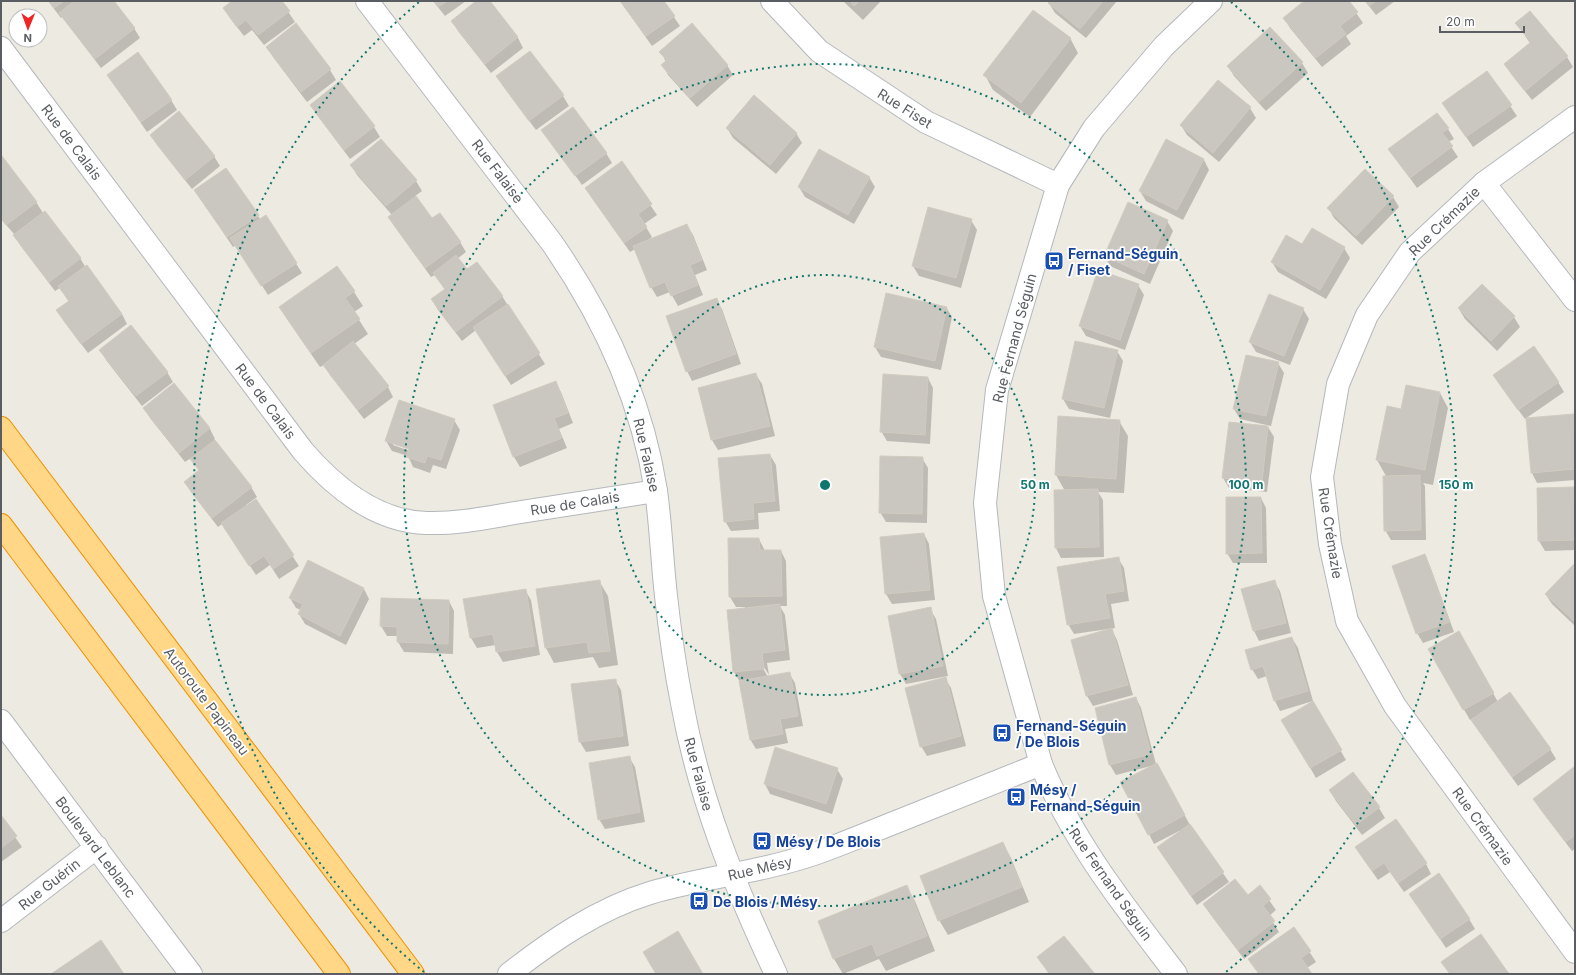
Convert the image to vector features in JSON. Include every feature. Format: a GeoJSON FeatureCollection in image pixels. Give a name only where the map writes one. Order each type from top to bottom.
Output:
{"type":"FeatureCollection","features":[{"type":"Feature","properties":{"kind":"highway","name":"Autoroute Papineau"},"geometry":{"type":"LineString","coordinates":[[1,428],[413,974]]}},
{"type":"Feature","properties":{"kind":"highway"},"geometry":{"type":"LineString","coordinates":[[1,526],[339,974]]}},
{"type":"Feature","properties":{"kind":"street","name":"Rue Falaise"},"geometry":{"type":"LineString","coordinates":[[367,1],[552,243],[593,306],[610,340],[630,389],[650,460],[656,491],[667,604],[682,705],[712,819],[732,874],[776,974]]}},
{"type":"Feature","properties":{"kind":"street","name":"Rue Fiset"},"geometry":{"type":"LineString","coordinates":[[772,1],[819,51],[926,122],[1058,185]]}},
{"type":"Feature","properties":{"kind":"street","name":"Rue Fernand Séguin"},"geometry":{"type":"LineString","coordinates":[[1176,974],[1085,850],[1064,813],[1041,764],[994,596],[985,503],[997,390],[1058,185],[1094,128],[1164,46],[1211,1]]}},
{"type":"Feature","properties":{"kind":"street","name":"Rue de Calais"},"geometry":{"type":"LineString","coordinates":[[1,48],[303,451],[319,470],[336,486],[354,499],[388,516],[408,521],[427,523],[469,520],[656,491]]}},
{"type":"Feature","properties":{"kind":"street","name":"Rue Crémazie"},"geometry":{"type":"LineString","coordinates":[[1575,117],[1484,183],[1410,252],[1367,315],[1338,384],[1322,477],[1330,544],[1347,621],[1394,706],[1575,952]]}},
{"type":"Feature","properties":{"kind":"street"},"geometry":{"type":"LineString","coordinates":[[1484,183],[1575,300]]}},
{"type":"Feature","properties":{"kind":"street","name":"Boulevard Leblanc"},"geometry":{"type":"LineString","coordinates":[[1,721],[191,974]]}},
{"type":"Feature","properties":{"kind":"street","name":"Rue Mésy"},"geometry":{"type":"LineString","coordinates":[[509,974],[551,943],[578,926],[608,910],[648,894],[683,884],[766,868],[816,853],[1041,764]]}},
{"type":"Feature","properties":{"kind":"street","name":"Rue Guérin"},"geometry":{"type":"LineString","coordinates":[[1,921],[97,847]]}},
{"type":"Feature","properties":{"kind":"building"},"geometry":{"type":"Polygon","coordinates":[[[49,1],[64,1],[54,8],[49,1]]]}},
{"type":"Feature","properties":{"kind":"building"},"geometry":{"type":"Polygon","coordinates":[[[74,1],[114,1],[135,28],[95,59],[59,13],[74,1]]]}},
{"type":"Feature","properties":{"kind":"building"},"geometry":{"type":"Polygon","coordinates":[[[232,1],[282,1],[290,11],[258,35],[246,20],[237,27],[223,8],[232,1]]]}},
{"type":"Feature","properties":{"kind":"building"},"geometry":{"type":"Polygon","coordinates":[[[434,1],[447,1],[438,7],[434,1]]]}},
{"type":"Feature","properties":{"kind":"building"},"geometry":{"type":"Polygon","coordinates":[[[476,1],[490,1],[518,37],[485,64],[451,21],[476,1]]]}},
{"type":"Feature","properties":{"kind":"building"},"geometry":{"type":"Polygon","coordinates":[[[620,1],[664,1],[675,16],[646,36],[620,1]]]}},
{"type":"Feature","properties":{"kind":"building"},"geometry":{"type":"Polygon","coordinates":[[[850,1],[859,1],[854,6],[850,1]]]}},
{"type":"Feature","properties":{"kind":"building"},"geometry":{"type":"Polygon","coordinates":[[[1050,1],[1103,1],[1080,29],[1048,3],[1050,1]]]}},
{"type":"Feature","properties":{"kind":"building"},"geometry":{"type":"Polygon","coordinates":[[[1304,1],[1349,1],[1358,12],[1340,26],[1346,34],[1316,58],[1283,18],[1304,1]]]}},
{"type":"Feature","properties":{"kind":"building"},"geometry":{"type":"Polygon","coordinates":[[[1365,1],[1376,1],[1369,6],[1365,1]]]}},
{"type":"Feature","properties":{"kind":"building"},"geometry":{"type":"Polygon","coordinates":[[[1033,10],[1071,38],[1021,103],[983,75],[1033,10]]]}},
{"type":"Feature","properties":{"kind":"building"},"geometry":{"type":"Polygon","coordinates":[[[1530,11],[1568,56],[1525,91],[1504,64],[1531,42],[1515,23],[1530,11]]]}},
{"type":"Feature","properties":{"kind":"building"},"geometry":{"type":"Polygon","coordinates":[[[296,23],[331,69],[301,92],[266,47],[296,23]]]}},
{"type":"Feature","properties":{"kind":"building"},"geometry":{"type":"Polygon","coordinates":[[[692,23],[728,65],[690,98],[661,65],[667,60],[659,52],[692,23]]]}},
{"type":"Feature","properties":{"kind":"building"},"geometry":{"type":"Polygon","coordinates":[[[1270,27],[1303,62],[1259,102],[1227,66],[1270,27]]]}},
{"type":"Feature","properties":{"kind":"building"},"geometry":{"type":"Polygon","coordinates":[[[530,51],[564,95],[529,121],[496,76],[530,51]]]}},
{"type":"Feature","properties":{"kind":"building"},"geometry":{"type":"Polygon","coordinates":[[[138,52],[172,100],[141,122],[107,75],[138,52]]]}},
{"type":"Feature","properties":{"kind":"building"},"geometry":{"type":"Polygon","coordinates":[[[1487,71],[1512,105],[1466,137],[1442,103],[1487,71]]]}},
{"type":"Feature","properties":{"kind":"building"},"geometry":{"type":"Polygon","coordinates":[[[1218,80],[1251,107],[1213,153],[1180,125],[1218,80]]]}},
{"type":"Feature","properties":{"kind":"building"},"geometry":{"type":"Polygon","coordinates":[[[340,81],[375,126],[344,150],[310,105],[340,81]]]}},
{"type":"Feature","properties":{"kind":"building"},"geometry":{"type":"Polygon","coordinates":[[[754,95],[797,133],[770,165],[726,128],[754,95]]]}},
{"type":"Feature","properties":{"kind":"building"},"geometry":{"type":"Polygon","coordinates":[[[573,107],[607,153],[575,176],[541,130],[573,107]]]}},
{"type":"Feature","properties":{"kind":"building"},"geometry":{"type":"Polygon","coordinates":[[[179,111],[215,156],[185,180],[150,135],[179,111]]]}},
{"type":"Feature","properties":{"kind":"building"},"geometry":{"type":"Polygon","coordinates":[[[1437,113],[1449,128],[1442,133],[1453,146],[1410,178],[1388,149],[1437,113]]]}},
{"type":"Feature","properties":{"kind":"building"},"geometry":{"type":"Polygon","coordinates":[[[381,139],[417,180],[386,206],[350,165],[381,139]]]}},
{"type":"Feature","properties":{"kind":"building"},"geometry":{"type":"Polygon","coordinates":[[[1166,139],[1204,159],[1177,210],[1139,191],[1166,139]]]}},
{"type":"Feature","properties":{"kind":"building"},"geometry":{"type":"Polygon","coordinates":[[[819,149],[870,177],[848,215],[798,187],[819,149]]]}},
{"type":"Feature","properties":{"kind":"building"},"geometry":{"type":"Polygon","coordinates":[[[2,156],[37,202],[6,225],[1,218],[2,156]]]}},
{"type":"Feature","properties":{"kind":"building"},"geometry":{"type":"Polygon","coordinates":[[[622,161],[652,204],[638,214],[647,227],[624,243],[585,188],[622,161]]]}},
{"type":"Feature","properties":{"kind":"building"},"geometry":{"type":"Polygon","coordinates":[[[226,168],[259,215],[227,237],[194,190],[226,168]]]}},
{"type":"Feature","properties":{"kind":"building"},"geometry":{"type":"Polygon","coordinates":[[[1365,169],[1394,196],[1356,236],[1327,208],[1365,169]]]}},
{"type":"Feature","properties":{"kind":"building"},"geometry":{"type":"Polygon","coordinates":[[[416,196],[432,218],[440,213],[461,242],[425,268],[388,217],[416,196]]]}},
{"type":"Feature","properties":{"kind":"building"},"geometry":{"type":"Polygon","coordinates":[[[1128,202],[1168,220],[1144,274],[1104,256],[1128,202]]]}},
{"type":"Feature","properties":{"kind":"building"},"geometry":{"type":"Polygon","coordinates":[[[928,207],[972,219],[956,278],[912,266],[928,207]]]}},
{"type":"Feature","properties":{"kind":"building"},"geometry":{"type":"Polygon","coordinates":[[[45,211],[81,258],[49,282],[13,235],[45,211]]]}},
{"type":"Feature","properties":{"kind":"building"},"geometry":{"type":"Polygon","coordinates":[[[266,215],[297,263],[261,286],[230,238],[266,215]]]}},
{"type":"Feature","properties":{"kind":"building"},"geometry":{"type":"Polygon","coordinates":[[[687,224],[702,260],[690,265],[698,285],[671,296],[665,282],[650,288],[633,246],[687,224]]]}},
{"type":"Feature","properties":{"kind":"building"},"geometry":{"type":"Polygon","coordinates":[[[1312,228],[1345,247],[1320,290],[1271,262],[1286,235],[1302,244],[1312,228]]]}},
{"type":"Feature","properties":{"kind":"building"},"geometry":{"type":"Polygon","coordinates":[[[456,255],[467,269],[477,262],[503,296],[456,332],[431,299],[445,289],[433,273],[456,255]]]}},
{"type":"Feature","properties":{"kind":"building"},"geometry":{"type":"Polygon","coordinates":[[[87,265],[122,314],[81,344],[56,310],[69,301],[58,286],[87,265]]]}},
{"type":"Feature","properties":{"kind":"building"},"geometry":{"type":"Polygon","coordinates":[[[337,266],[355,291],[345,298],[360,319],[311,353],[279,307],[337,266]]]}},
{"type":"Feature","properties":{"kind":"building"},"geometry":{"type":"Polygon","coordinates":[[[1098,270],[1139,284],[1120,340],[1079,326],[1098,270]]]}},
{"type":"Feature","properties":{"kind":"building"},"geometry":{"type":"Polygon","coordinates":[[[1482,284],[1515,316],[1491,341],[1458,308],[1482,284]]]}},
{"type":"Feature","properties":{"kind":"building"},"geometry":{"type":"Polygon","coordinates":[[[886,293],[947,307],[935,361],[874,347],[886,293]]]}},
{"type":"Feature","properties":{"kind":"building"},"geometry":{"type":"Polygon","coordinates":[[[1269,294],[1304,308],[1284,356],[1249,342],[1269,294]]]}},
{"type":"Feature","properties":{"kind":"building"},"geometry":{"type":"Polygon","coordinates":[[[717,298],[736,354],[686,372],[666,316],[717,298]]]}},
{"type":"Feature","properties":{"kind":"building"},"geometry":{"type":"Polygon","coordinates":[[[508,304],[540,353],[505,376],[473,327],[508,304]]]}},
{"type":"Feature","properties":{"kind":"building"},"geometry":{"type":"Polygon","coordinates":[[[131,325],[168,372],[136,396],[99,350],[131,325]]]}},
{"type":"Feature","properties":{"kind":"building"},"geometry":{"type":"Polygon","coordinates":[[[353,341],[389,386],[358,410],[323,365],[353,341]]]}},
{"type":"Feature","properties":{"kind":"building"},"geometry":{"type":"Polygon","coordinates":[[[1075,341],[1118,350],[1104,408],[1062,399],[1075,341]]]}},
{"type":"Feature","properties":{"kind":"building"},"geometry":{"type":"Polygon","coordinates":[[[1534,346],[1559,382],[1518,410],[1493,375],[1534,346]]]}},
{"type":"Feature","properties":{"kind":"building"},"geometry":{"type":"Polygon","coordinates":[[[1246,355],[1279,362],[1266,416],[1233,409],[1246,355]]]}},
{"type":"Feature","properties":{"kind":"building"},"geometry":{"type":"Polygon","coordinates":[[[756,373],[770,426],[711,440],[698,388],[756,373]]]}},
{"type":"Feature","properties":{"kind":"building"},"geometry":{"type":"Polygon","coordinates":[[[883,374],[928,377],[925,435],[880,432],[883,374]]]}},
{"type":"Feature","properties":{"kind":"building"},"geometry":{"type":"Polygon","coordinates":[[[556,381],[568,413],[554,418],[562,438],[513,457],[493,405],[556,381]]]}},
{"type":"Feature","properties":{"kind":"building"},"geometry":{"type":"Polygon","coordinates":[[[174,383],[210,428],[179,453],[143,408],[174,383]]]}},
{"type":"Feature","properties":{"kind":"building"},"geometry":{"type":"Polygon","coordinates":[[[1406,385],[1440,392],[1425,470],[1376,460],[1387,406],[1401,409],[1406,385]]]}},
{"type":"Feature","properties":{"kind":"building"},"geometry":{"type":"Polygon","coordinates":[[[399,400],[455,419],[441,460],[427,456],[425,463],[406,457],[409,449],[385,441],[399,400]]]}},
{"type":"Feature","properties":{"kind":"building"},"geometry":{"type":"Polygon","coordinates":[[[1574,414],[1575,469],[1531,473],[1526,418],[1574,414]]]}},
{"type":"Feature","properties":{"kind":"building"},"geometry":{"type":"Polygon","coordinates":[[[1058,416],[1120,420],[1116,479],[1055,475],[1058,416]]]}},
{"type":"Feature","properties":{"kind":"building"},"geometry":{"type":"Polygon","coordinates":[[[1229,422],[1268,426],[1262,482],[1222,478],[1229,422]]]}},
{"type":"Feature","properties":{"kind":"building"},"geometry":{"type":"Polygon","coordinates":[[[215,440],[252,487],[212,518],[184,482],[199,470],[190,459],[215,440]]]}},
{"type":"Feature","properties":{"kind":"building"},"geometry":{"type":"Polygon","coordinates":[[[770,454],[775,501],[753,503],[754,519],[724,522],[718,458],[770,454]]]}},
{"type":"Feature","properties":{"kind":"building"},"geometry":{"type":"Polygon","coordinates":[[[880,456],[923,457],[922,514],[879,513],[880,456]]]}},
{"type":"Feature","properties":{"kind":"building"},"geometry":{"type":"Polygon","coordinates":[[[1420,475],[1421,530],[1384,531],[1383,476],[1420,475]]]}},
{"type":"Feature","properties":{"kind":"building"},"geometry":{"type":"Polygon","coordinates":[[[1574,487],[1575,540],[1538,541],[1537,488],[1574,487]]]}},
{"type":"Feature","properties":{"kind":"building"},"geometry":{"type":"Polygon","coordinates":[[[1098,489],[1099,547],[1055,548],[1054,490],[1098,489]]]}},
{"type":"Feature","properties":{"kind":"building"},"geometry":{"type":"Polygon","coordinates":[[[1226,497],[1261,497],[1262,553],[1226,554],[1226,497]]]}},
{"type":"Feature","properties":{"kind":"building"},"geometry":{"type":"Polygon","coordinates":[[[256,499],[294,555],[273,569],[264,556],[249,566],[221,523],[256,499]]]}},
{"type":"Feature","properties":{"kind":"building"},"geometry":{"type":"Polygon","coordinates":[[[924,533],[930,590],[885,594],[880,537],[924,533]]]}},
{"type":"Feature","properties":{"kind":"building"},"geometry":{"type":"Polygon","coordinates":[[[728,538],[759,538],[760,550],[781,550],[782,596],[729,597],[728,538]]]}},
{"type":"Feature","properties":{"kind":"building"},"geometry":{"type":"Polygon","coordinates":[[[1425,554],[1450,622],[1416,634],[1392,566],[1425,554]]]}},
{"type":"Feature","properties":{"kind":"building"},"geometry":{"type":"Polygon","coordinates":[[[1119,557],[1124,591],[1105,594],[1110,618],[1067,625],[1057,567],[1119,557]]]}},
{"type":"Feature","properties":{"kind":"building"},"geometry":{"type":"Polygon","coordinates":[[[308,560],[364,588],[340,636],[298,614],[303,604],[289,598],[308,560]]]}},
{"type":"Feature","properties":{"kind":"building"},"geometry":{"type":"Polygon","coordinates":[[[1575,563],[1575,622],[1545,594],[1575,563]]]}},
{"type":"Feature","properties":{"kind":"building"},"geometry":{"type":"Polygon","coordinates":[[[600,580],[610,651],[589,653],[587,642],[545,648],[536,589],[600,580]]]}},
{"type":"Feature","properties":{"kind":"building"},"geometry":{"type":"Polygon","coordinates":[[[1275,580],[1286,623],[1253,631],[1241,589],[1275,580]]]}},
{"type":"Feature","properties":{"kind":"building"},"geometry":{"type":"Polygon","coordinates":[[[526,589],[535,646],[496,652],[493,634],[470,638],[463,599],[526,589]]]}},
{"type":"Feature","properties":{"kind":"building"},"geometry":{"type":"Polygon","coordinates":[[[381,598],[449,600],[448,644],[397,642],[397,627],[380,626],[381,598]]]}},
{"type":"Feature","properties":{"kind":"building"},"geometry":{"type":"Polygon","coordinates":[[[780,604],[785,650],[762,653],[764,669],[733,672],[727,610],[780,604]]]}},
{"type":"Feature","properties":{"kind":"building"},"geometry":{"type":"Polygon","coordinates":[[[931,607],[943,666],[899,674],[888,616],[931,607]]]}},
{"type":"Feature","properties":{"kind":"building"},"geometry":{"type":"Polygon","coordinates":[[[1112,628],[1128,685],[1086,696],[1071,640],[1112,628]]]}},
{"type":"Feature","properties":{"kind":"building"},"geometry":{"type":"Polygon","coordinates":[[[1459,631],[1494,693],[1463,710],[1428,649],[1459,631]]]}},
{"type":"Feature","properties":{"kind":"building"},"geometry":{"type":"Polygon","coordinates":[[[1292,637],[1308,691],[1274,701],[1263,666],[1251,670],[1245,650],[1292,637]]]}},
{"type":"Feature","properties":{"kind":"building"},"geometry":{"type":"Polygon","coordinates":[[[790,672],[798,716],[780,719],[783,734],[750,740],[739,681],[790,672]]]}},
{"type":"Feature","properties":{"kind":"building"},"geometry":{"type":"Polygon","coordinates":[[[946,677],[961,736],[920,747],[905,688],[946,677]]]}},
{"type":"Feature","properties":{"kind":"building"},"geometry":{"type":"Polygon","coordinates":[[[616,679],[623,736],[579,742],[571,684],[616,679]]]}},
{"type":"Feature","properties":{"kind":"building"},"geometry":{"type":"Polygon","coordinates":[[[1510,692],[1551,749],[1512,777],[1471,720],[1510,692]]]}},
{"type":"Feature","properties":{"kind":"building"},"geometry":{"type":"Polygon","coordinates":[[[1136,697],[1151,754],[1109,765],[1095,708],[1136,697]]]}},
{"type":"Feature","properties":{"kind":"building"},"geometry":{"type":"Polygon","coordinates":[[[1313,701],[1342,750],[1310,768],[1281,720],[1313,701]]]}},
{"type":"Feature","properties":{"kind":"building"},"geometry":{"type":"Polygon","coordinates":[[[775,747],[838,768],[826,804],[764,784],[775,747]]]}},
{"type":"Feature","properties":{"kind":"building"},"geometry":{"type":"Polygon","coordinates":[[[630,756],[640,812],[598,820],[589,763],[630,756]]]}},
{"type":"Feature","properties":{"kind":"building"},"geometry":{"type":"Polygon","coordinates":[[[1157,763],[1185,815],[1148,835],[1120,782],[1157,763]]]}},
{"type":"Feature","properties":{"kind":"building"},"geometry":{"type":"Polygon","coordinates":[[[1575,766],[1575,835],[1566,842],[1533,799],[1575,766]]]}},
{"type":"Feature","properties":{"kind":"building"},"geometry":{"type":"Polygon","coordinates":[[[1353,772],[1380,807],[1356,825],[1329,790],[1353,772]]]}},
{"type":"Feature","properties":{"kind":"building"},"geometry":{"type":"Polygon","coordinates":[[[1,815],[17,836],[1,848],[1,815]]]}},
{"type":"Feature","properties":{"kind":"building"},"geometry":{"type":"Polygon","coordinates":[[[1396,819],[1427,863],[1398,883],[1384,863],[1372,871],[1355,847],[1396,819]]]}},
{"type":"Feature","properties":{"kind":"building"},"geometry":{"type":"Polygon","coordinates":[[[1190,824],[1224,872],[1191,896],[1157,847],[1190,824]]]}},
{"type":"Feature","properties":{"kind":"building"},"geometry":{"type":"Polygon","coordinates":[[[1003,842],[1022,887],[938,921],[920,876],[1003,842]]]}},
{"type":"Feature","properties":{"kind":"building"},"geometry":{"type":"Polygon","coordinates":[[[1439,873],[1470,919],[1440,939],[1409,894],[1439,873]]]}},
{"type":"Feature","properties":{"kind":"building"},"geometry":{"type":"Polygon","coordinates":[[[1235,879],[1248,895],[1260,885],[1271,899],[1263,906],[1275,921],[1238,950],[1203,904],[1235,879]]]}},
{"type":"Feature","properties":{"kind":"building"},"geometry":{"type":"Polygon","coordinates":[[[907,885],[927,936],[877,956],[872,944],[833,959],[818,921],[907,885]]]}},
{"type":"Feature","properties":{"kind":"building"},"geometry":{"type":"Polygon","coordinates":[[[1294,927],[1311,951],[1301,958],[1312,974],[1259,974],[1248,959],[1294,927]]]}},
{"type":"Feature","properties":{"kind":"building"},"geometry":{"type":"Polygon","coordinates":[[[678,931],[703,974],[656,974],[643,952],[678,931]]]}},
{"type":"Feature","properties":{"kind":"building"},"geometry":{"type":"Polygon","coordinates":[[[1481,934],[1509,974],[1450,974],[1441,962],[1481,934]]]}},
{"type":"Feature","properties":{"kind":"building"},"geometry":{"type":"Polygon","coordinates":[[[1064,936],[1095,974],[1050,974],[1037,957],[1064,936]]]}},
{"type":"Feature","properties":{"kind":"building"},"geometry":{"type":"Polygon","coordinates":[[[101,940],[124,974],[51,974],[101,940]]]}},
{"type":"Feature","properties":{"kind":"place","name":"Fernand-Séguin / Fiset"},"geometry":{"type":"Point","coordinates":[1054,261]}},
{"type":"Feature","properties":{"kind":"place","name":"Fernand-Séguin / De Blois"},"geometry":{"type":"Point","coordinates":[1002,733]}},
{"type":"Feature","properties":{"kind":"place","name":"Mésy / Fernand-Séguin"},"geometry":{"type":"Point","coordinates":[1016,797]}},
{"type":"Feature","properties":{"kind":"place","name":"Mésy / De Blois"},"geometry":{"type":"Point","coordinates":[762,841]}},
{"type":"Feature","properties":{"kind":"place","name":"De Blois / Mésy"},"geometry":{"type":"Point","coordinates":[699,901]}}]}
